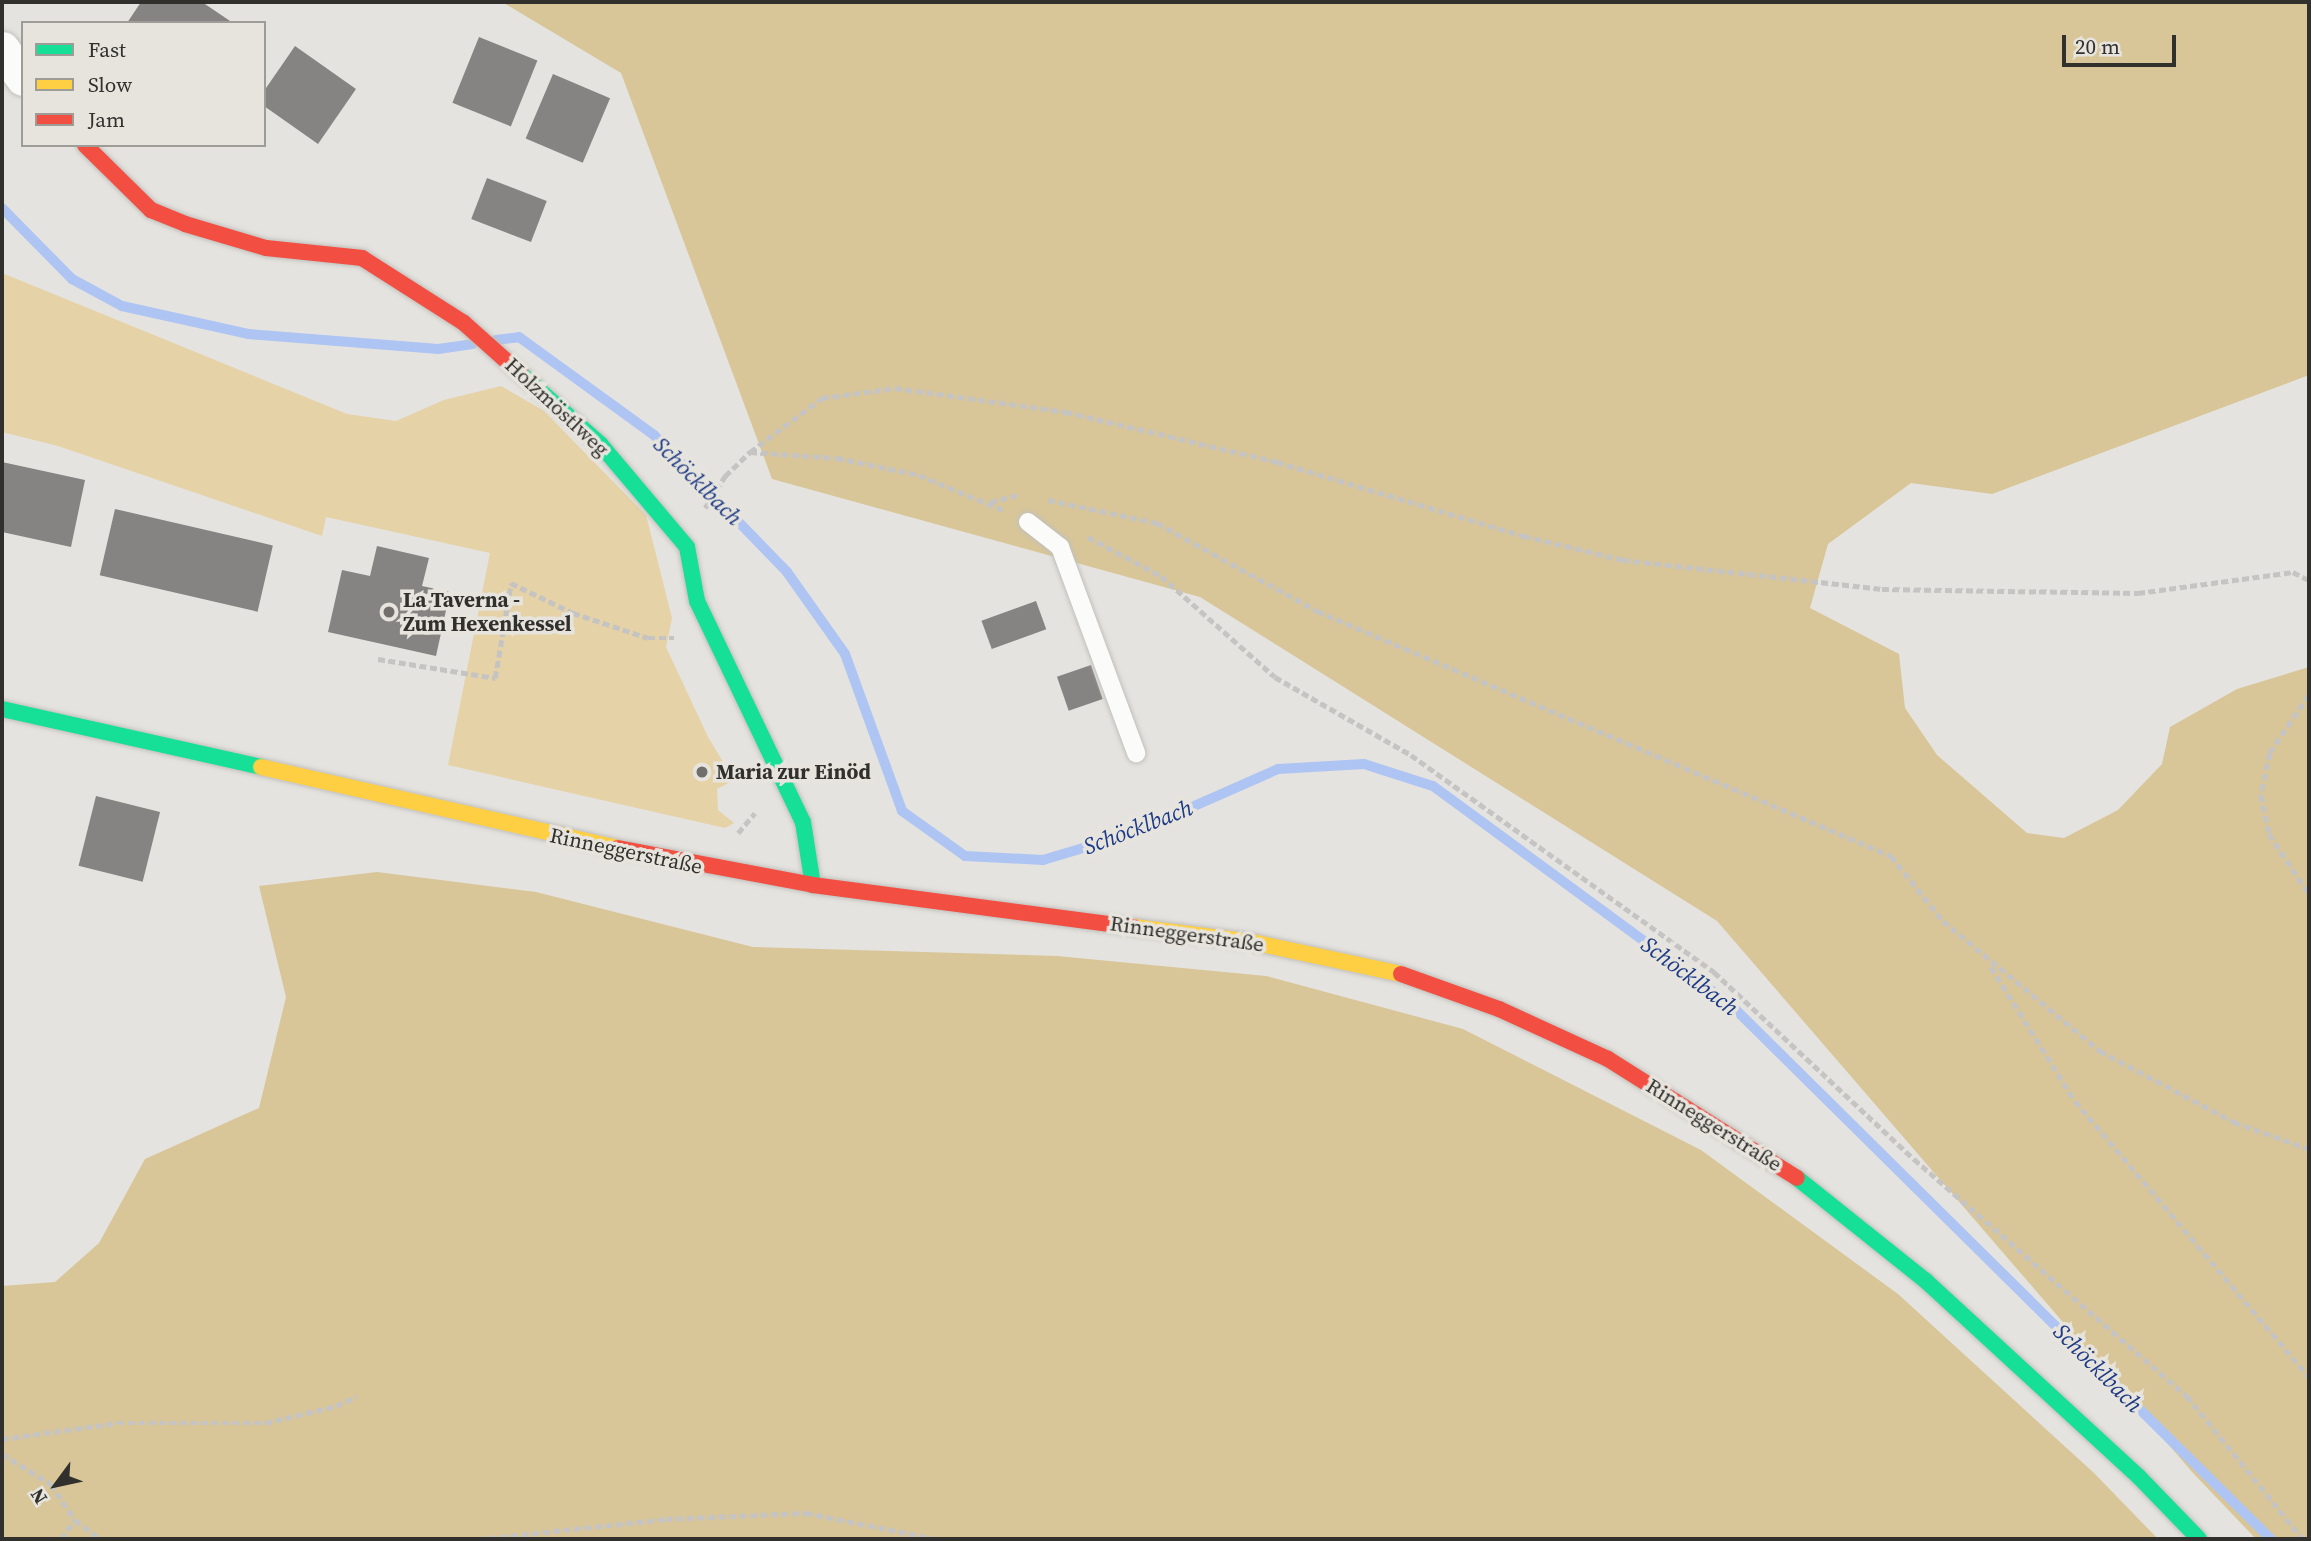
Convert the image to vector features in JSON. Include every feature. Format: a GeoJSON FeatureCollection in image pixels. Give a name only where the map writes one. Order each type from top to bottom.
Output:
{"type":"FeatureCollection","features":[{"type":"Feature","properties":{"kind":"main road","name":"Holzmöstlweg"},"geometry":{"type":"LineString","coordinates":[[87,147],[151,210],[265,248],[362,258],[464,323],[600,444],[687,547],[697,601],[803,822],[813,885]]}},
{"type":"Feature","properties":{"kind":"main road","name":"Rinneggerstraße"},"geometry":{"type":"LineString","coordinates":[[2,709],[512,827],[813,885],[1252,942],[1377,966],[1499,1009],[1608,1059],[1705,1116],[1819,1193],[1926,1281],[2139,1477],[2199,1539]]}},
{"type":"Feature","properties":{"kind":"street"},"geometry":{"type":"LineString","coordinates":[[2,49],[21,75]]}},
{"type":"Feature","properties":{"kind":"lane"},"geometry":{"type":"LineString","coordinates":[[1028,522],[1059,547],[1136,753]]}},
{"type":"Feature","properties":{"kind":"path"},"geometry":{"type":"LineString","coordinates":[[701,515],[725,476],[750,452],[822,398],[895,388],[1092,419],[1277,462],[1524,536],[1623,560],[1882,589],[2138,593],[2293,572],[2309,580]]}},
{"type":"Feature","properties":{"kind":"path"},"geometry":{"type":"LineString","coordinates":[[750,452],[837,458],[919,475],[989,502],[1015,494],[1027,496]]}},
{"type":"Feature","properties":{"kind":"path"},"geometry":{"type":"LineString","coordinates":[[1039,499],[1157,523],[1317,611],[1891,856],[1943,921],[1989,964],[2100,1051],[2234,1122],[2309,1149]]}},
{"type":"Feature","properties":{"kind":"path"},"geometry":{"type":"LineString","coordinates":[[1078,534],[1161,576],[1275,677],[1411,755],[1714,972],[1914,1159],[2187,1396],[2303,1539]]}},
{"type":"Feature","properties":{"kind":"path"},"geometry":{"type":"LineString","coordinates":[[378,659],[495,678],[511,583],[573,613],[648,638],[713,636]]}},
{"type":"Feature","properties":{"kind":"path"},"geometry":{"type":"LineString","coordinates":[[2309,695],[2270,753],[2261,795],[2269,834],[2309,894]]}},
{"type":"Feature","properties":{"kind":"path"},"geometry":{"type":"LineString","coordinates":[[1989,964],[2075,1101],[2309,1377]]}},
{"type":"Feature","properties":{"kind":"path"},"geometry":{"type":"LineString","coordinates":[[2,1439],[117,1423],[265,1423],[336,1406],[357,1396]]}},
{"type":"Feature","properties":{"kind":"path"},"geometry":{"type":"LineString","coordinates":[[2,1454],[51,1484],[75,1520],[100,1539]]}},
{"type":"Feature","properties":{"kind":"path"},"geometry":{"type":"LineString","coordinates":[[480,1539],[666,1519],[806,1513],[936,1539]]}},
{"type":"Feature","properties":{"kind":"path"},"geometry":{"type":"LineString","coordinates":[[61,1539],[75,1520]]}},
{"type":"Feature","properties":{"kind":"shaded area"},"geometry":{"type":"Polygon","coordinates":[[[502,2],[2309,2],[2309,375],[1992,494],[1911,483],[1828,544],[1810,608],[1899,654],[1905,708],[1937,755],[2027,833],[2064,838],[2118,810],[2162,764],[2170,727],[2237,689],[2309,667],[2309,1539],[2256,1539],[2193,1473],[1717,921],[1200,597],[772,479],[621,73],[502,2]]]}},
{"type":"Feature","properties":{"kind":"shaded area"},"geometry":{"type":"Polygon","coordinates":[[[2,273],[347,414],[396,421],[444,400],[501,386],[544,411],[646,515],[672,618],[666,647],[708,737],[734,780],[717,789],[718,810],[734,823],[725,828],[448,765],[490,553],[326,517],[322,536],[58,446],[2,432],[2,273]]]}},
{"type":"Feature","properties":{"kind":"shaded area"},"geometry":{"type":"Polygon","coordinates":[[[377,872],[536,892],[753,947],[1057,956],[1266,976],[1463,1029],[1701,1150],[1898,1294],[2094,1473],[2158,1539],[2,1539],[2,1286],[55,1282],[99,1243],[145,1159],[259,1108],[286,997],[259,886],[377,872]]]}},
{"type":"Feature","properties":{"kind":"building"},"geometry":{"type":"Polygon","coordinates":[[[141,2],[202,2],[230,21],[128,21],[141,2]]]}},
{"type":"Feature","properties":{"kind":"building"},"geometry":{"type":"Polygon","coordinates":[[[479,37],[537,61],[511,126],[452,103],[479,37]]]}},
{"type":"Feature","properties":{"kind":"building"},"geometry":{"type":"Polygon","coordinates":[[[295,46],[356,89],[318,144],[266,107],[266,88],[295,46]]]}},
{"type":"Feature","properties":{"kind":"building"},"geometry":{"type":"Polygon","coordinates":[[[553,74],[610,98],[583,163],[526,138],[553,74]]]}},
{"type":"Feature","properties":{"kind":"building"},"geometry":{"type":"Polygon","coordinates":[[[487,178],[547,201],[531,242],[471,219],[487,178]]]}},
{"type":"Feature","properties":{"kind":"building"},"geometry":{"type":"Polygon","coordinates":[[[2,462],[85,480],[71,547],[2,532],[2,462]]]}},
{"type":"Feature","properties":{"kind":"building"},"geometry":{"type":"Polygon","coordinates":[[[115,509],[273,545],[258,612],[100,575],[115,509]]]}},
{"type":"Feature","properties":{"kind":"building","name":"La Taverna - Zum Hexenkessel"},"geometry":{"type":"Polygon","coordinates":[[[377,546],[429,558],[422,586],[450,592],[436,656],[328,632],[342,570],[370,576],[377,546]]]}},
{"type":"Feature","properties":{"kind":"building"},"geometry":{"type":"Polygon","coordinates":[[[1036,601],[1046,629],[992,649],[981,621],[1036,601]]]}},
{"type":"Feature","properties":{"kind":"building"},"geometry":{"type":"Polygon","coordinates":[[[1091,665],[1103,699],[1069,711],[1057,677],[1091,665]]]}},
{"type":"Feature","properties":{"kind":"building"},"geometry":{"type":"Polygon","coordinates":[[[96,796],[160,812],[143,882],[79,866],[96,796]]]}},
{"type":"Feature","properties":{"kind":"waterway","name":"Schöcklbach"},"geometry":{"type":"LineString","coordinates":[[2,208],[72,279],[122,306],[248,334],[438,349],[473,344]]}},
{"type":"Feature","properties":{"kind":"waterway","name":"Schöcklbach"},"geometry":{"type":"LineString","coordinates":[[496,340],[519,337],[654,435],[787,572],[845,654],[902,811],[965,856],[1043,860],[1133,833],[1278,769],[1364,764],[1433,786],[1732,1006],[2271,1539]]}},
{"type":"Feature","properties":{"kind":"traffic: fast"},"geometry":{"type":"LineString","coordinates":[[521,374],[600,444],[687,547],[697,601],[803,822],[813,885]]}},
{"type":"Feature","properties":{"kind":"traffic: fast"},"geometry":{"type":"LineString","coordinates":[[2,709],[261,767]]}},
{"type":"Feature","properties":{"kind":"traffic: fast"},"geometry":{"type":"LineString","coordinates":[[1797,1178],[1926,1281],[2139,1477],[2199,1539]]}},
{"type":"Feature","properties":{"kind":"traffic: slow"},"geometry":{"type":"LineString","coordinates":[[261,767],[618,848]]}},
{"type":"Feature","properties":{"kind":"traffic: slow"},"geometry":{"type":"LineString","coordinates":[[1134,927],[1252,942],[1401,974]]}},
{"type":"Feature","properties":{"kind":"traffic: jam"},"geometry":{"type":"LineString","coordinates":[[87,147],[151,210],[185,224],[266,248],[362,258],[464,323],[521,374]]}},
{"type":"Feature","properties":{"kind":"traffic: jam"},"geometry":{"type":"LineString","coordinates":[[618,848],[813,885],[1134,927]]}},
{"type":"Feature","properties":{"kind":"traffic: jam"},"geometry":{"type":"LineString","coordinates":[[1401,974],[1499,1009],[1608,1059],[1797,1178]]}},
{"type":"Feature","properties":{"kind":"place","name":"La Taverna - Zum Hexenkessel"},"geometry":{"type":"Point","coordinates":[389,612]}},
{"type":"Feature","properties":{"kind":"place","name":"Maria zur Einöd"},"geometry":{"type":"Point","coordinates":[702,772]}}]}
